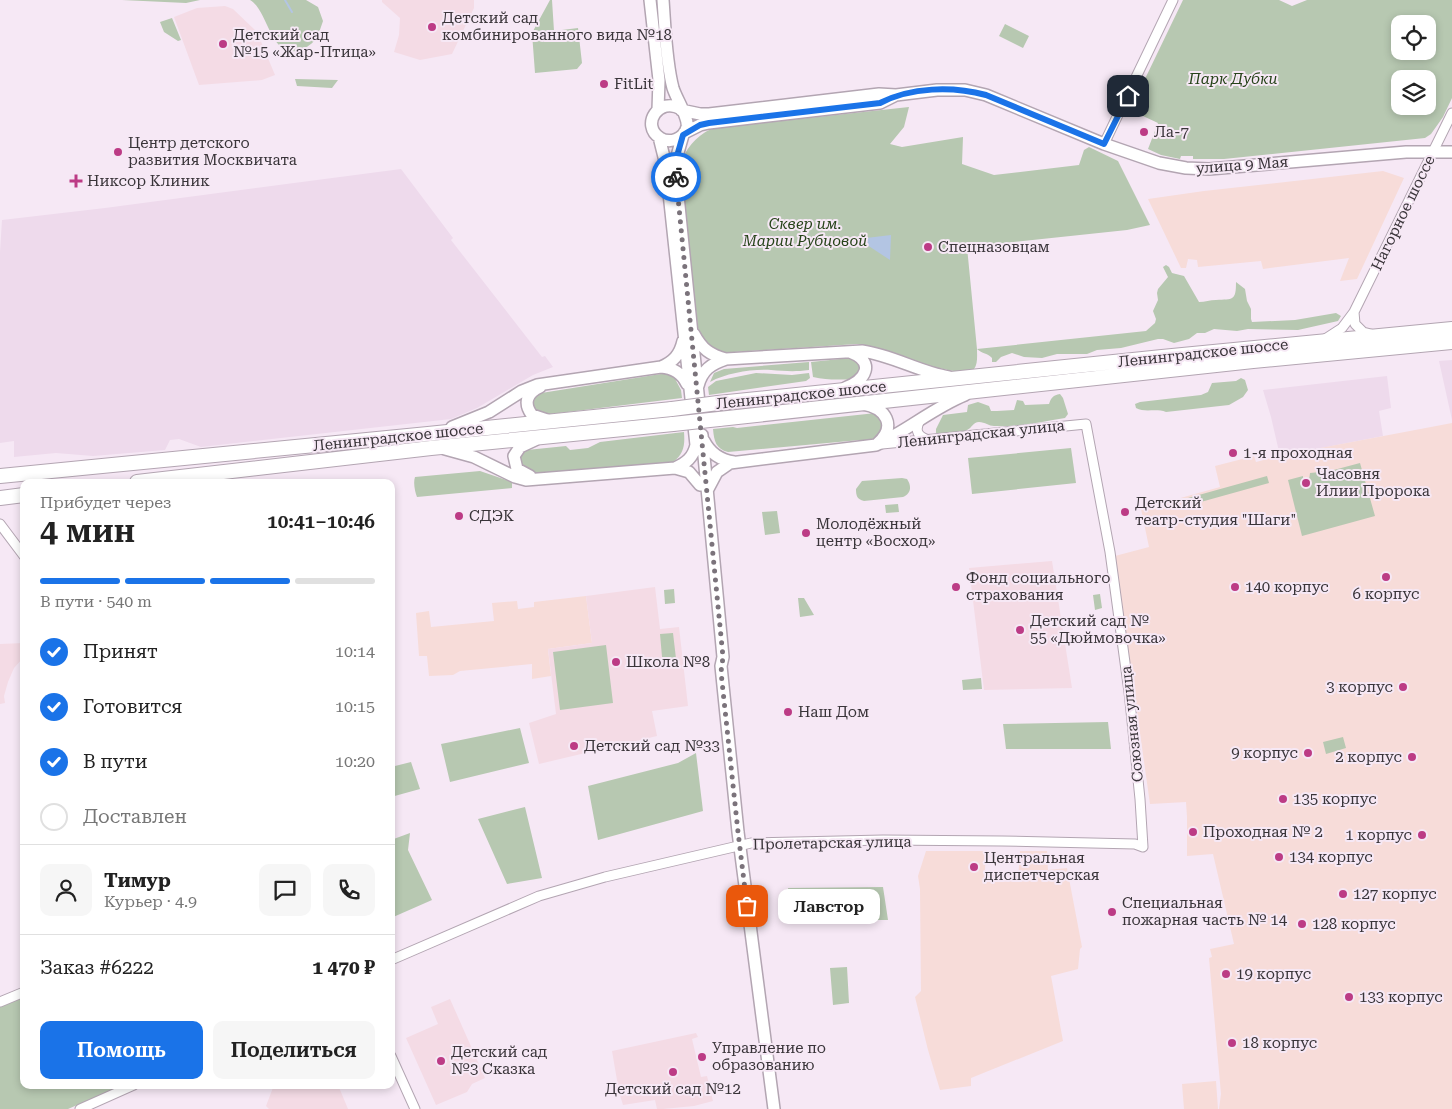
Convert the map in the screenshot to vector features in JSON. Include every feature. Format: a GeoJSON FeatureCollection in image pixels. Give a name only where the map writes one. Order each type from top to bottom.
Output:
{"type":"FeatureCollection","features":[{"type":"Feature","properties":{"kind":"highway","name":"Ленинградское шоссе"},"geometry":{"type":"LineString","coordinates":[[4,475],[428,434],[1152,358],[1452,329]]}},
{"type":"Feature","properties":{"kind":"highway","name":"Ленинградское шоссе"},"geometry":{"type":"LineString","coordinates":[[162,479],[543,436],[673,424],[1263,360],[1452,342]]}},
{"type":"Feature","properties":{"kind":"highway"},"geometry":{"type":"LineString","coordinates":[[0,498],[20,496]]}},
{"type":"Feature","properties":{"kind":"main road"},"geometry":{"type":"LineString","coordinates":[[650,0],[659,80],[658,110],[652,122],[653,130],[658,137],[666,165],[688,334],[678,356],[661,367]]}},
{"type":"Feature","properties":{"kind":"main road"},"geometry":{"type":"LineString","coordinates":[[663,0],[671,78],[687,121],[677,156],[676,176],[688,334],[704,488],[716,657],[721,666],[739,845],[774,1109]]}},
{"type":"Feature","properties":{"kind":"main road","name":"улица 9 Мая"},"geometry":{"type":"LineString","coordinates":[[681,109],[700,114],[709,114],[879,94],[896,95],[937,90],[956,90],[986,95],[1104,144],[1159,163],[1186,168],[1209,169],[1406,152],[1452,152]]}},
{"type":"Feature","properties":{"kind":"main road","name":"улица 9 Мая"},"geometry":{"type":"LineString","coordinates":[[684,134],[700,125],[709,123],[880,103],[896,95]]}},
{"type":"Feature","properties":{"kind":"main road"},"geometry":{"type":"LineString","coordinates":[[658,110],[667,105],[681,109]]}},
{"type":"Feature","properties":{"kind":"main road"},"geometry":{"type":"LineString","coordinates":[[658,137],[671,141],[684,134]]}},
{"type":"Feature","properties":{"kind":"main road"},"geometry":{"type":"LineString","coordinates":[[688,334],[705,351],[726,359]]}},
{"type":"Feature","properties":{"kind":"main road"},"geometry":{"type":"LineString","coordinates":[[693,389],[708,367],[726,359],[862,351],[874,353],[927,372],[963,379]]}},
{"type":"Feature","properties":{"kind":"main road"},"geometry":{"type":"LineString","coordinates":[[833,392],[854,384],[864,375],[865,367],[862,360],[848,352]]}},
{"type":"Feature","properties":{"kind":"main road"},"geometry":{"type":"LineString","coordinates":[[428,434],[473,420],[522,391],[537,385],[661,367],[679,373],[693,389]]}},
{"type":"Feature","properties":{"kind":"main road"},"geometry":{"type":"LineString","coordinates":[[547,384],[532,392],[528,396],[527,404],[532,415],[542,420],[551,421]]}},
{"type":"Feature","properties":{"kind":"main road"},"geometry":{"type":"LineString","coordinates":[[704,488],[709,485],[717,472],[734,462],[876,445],[884,436],[893,437],[946,403],[978,390]]}},
{"type":"Feature","properties":{"kind":"main road"},"geometry":{"type":"LineString","coordinates":[[857,403],[869,405],[881,411],[887,420],[893,437]]}},
{"type":"Feature","properties":{"kind":"main road"},"geometry":{"type":"LineString","coordinates":[[541,479],[520,472],[515,465],[514,456],[520,447],[543,436]]}},
{"type":"Feature","properties":{"kind":"main road"},"geometry":{"type":"LineString","coordinates":[[699,440],[712,453],[722,459],[734,462]]}},
{"type":"Feature","properties":{"kind":"main road"},"geometry":{"type":"LineString","coordinates":[[676,468],[688,461],[699,440]]}},
{"type":"Feature","properties":{"kind":"main road"},"geometry":{"type":"LineString","coordinates":[[431,448],[459,452],[521,479],[676,468],[689,472],[704,488]]}},
{"type":"Feature","properties":{"kind":"street"},"geometry":{"type":"LineString","coordinates":[[1104,144],[1173,0]]}},
{"type":"Feature","properties":{"kind":"street","name":"Нагорное шоссе"},"geometry":{"type":"LineString","coordinates":[[1320,342],[1342,328],[1354,312],[1452,113]]}},
{"type":"Feature","properties":{"kind":"street"},"geometry":{"type":"LineString","coordinates":[[1354,312],[1355,324],[1363,332],[1390,335]]}},
{"type":"Feature","properties":{"kind":"street"},"geometry":{"type":"LineString","coordinates":[[920,420],[917,425],[917,432],[922,437],[930,440]]}},
{"type":"Feature","properties":{"kind":"street","name":"Ленинградская улица"},"geometry":{"type":"LineString","coordinates":[[876,445],[893,437],[930,440],[1086,424]]}},
{"type":"Feature","properties":{"kind":"street","name":"Союзная улица"},"geometry":{"type":"LineString","coordinates":[[1086,424],[1112,561],[1129,692],[1143,847]]}},
{"type":"Feature","properties":{"kind":"street"},"geometry":{"type":"LineString","coordinates":[[0,524],[20,551]]}},
{"type":"Feature","properties":{"kind":"street","name":"Пролетарская улица"},"geometry":{"type":"LineString","coordinates":[[395,958],[539,896],[589,881],[739,845],[786,842],[1002,841],[1135,844],[1143,847]]}},
{"type":"Feature","properties":{"kind":"street"},"geometry":{"type":"LineString","coordinates":[[0,1002],[20,994]]}},
{"type":"Feature","properties":{"kind":"street"},"geometry":{"type":"LineString","coordinates":[[395,1065],[415,1109]]}},
{"type":"Feature","properties":{"kind":"street"},"geometry":{"type":"LineString","coordinates":[[80,1109],[125,1089]]}},
{"type":"Feature","properties":{"kind":"shaded area","name":"Детский сад комбинированного вида №18"},"geometry":{"type":"Polygon","coordinates":[[[382,0],[474,0],[474,8],[452,54],[420,60],[394,52],[399,35],[400,18],[382,0]]]}},
{"type":"Feature","properties":{"kind":"shaded area","name":"Детский сад №15 «Жар-Птица»"},"geometry":{"type":"Polygon","coordinates":[[[225,6],[233,9],[257,32],[275,75],[262,80],[199,85],[174,17],[197,8],[225,6]]]}},
{"type":"Feature","properties":{"kind":"shaded area"},"geometry":{"type":"Polygon","coordinates":[[[401,169],[453,238],[451,240],[542,357],[545,356],[553,367],[533,375],[477,408],[451,419],[201,447],[179,439],[170,440],[165,450],[93,456],[56,453],[14,457],[14,441],[0,443],[0,252],[2,220],[401,169]]]}},
{"type":"Feature","properties":{"kind":"shaded area"},"geometry":{"type":"Polygon","coordinates":[[[1383,171],[1404,178],[1357,279],[1340,281],[1349,258],[1263,269],[1261,261],[1198,267],[1197,260],[1188,259],[1186,268],[1181,268],[1148,199],[1204,191],[1383,171]]]}},
{"type":"Feature","properties":{"kind":"shaded area"},"geometry":{"type":"Polygon","coordinates":[[[1452,360],[1452,420],[1439,361],[1452,360]]]}},
{"type":"Feature","properties":{"kind":"shaded area"},"geometry":{"type":"Polygon","coordinates":[[[1387,376],[1391,408],[1379,411],[1383,436],[1280,456],[1263,390],[1387,376]]]}},
{"type":"Feature","properties":{"kind":"shaded area"},"geometry":{"type":"Polygon","coordinates":[[[1452,423],[1452,1109],[1219,1109],[1221,1094],[1209,958],[1212,957],[1210,949],[1234,944],[1213,854],[1187,856],[1186,802],[1150,804],[1115,556],[1149,547],[1141,509],[1220,487],[1215,466],[1254,456],[1256,462],[1278,456],[1452,423]]]}},
{"type":"Feature","properties":{"kind":"shaded area","name":"Детский сад № 55 «Дюймовочка»"},"geometry":{"type":"Polygon","coordinates":[[[1052,561],[1072,688],[984,690],[969,568],[1052,561]]]}},
{"type":"Feature","properties":{"kind":"shaded area","name":"Школа №8"},"geometry":{"type":"Polygon","coordinates":[[[655,587],[660,629],[679,627],[688,706],[652,711],[657,736],[539,764],[529,723],[556,714],[548,649],[592,643],[586,596],[655,587]]]}},
{"type":"Feature","properties":{"kind":"shaded area"},"geometry":{"type":"Polygon","coordinates":[[[586,596],[592,643],[548,649],[551,676],[532,679],[532,664],[460,671],[453,675],[429,676],[427,656],[419,656],[416,613],[429,611],[431,627],[494,621],[492,603],[517,601],[518,609],[534,607],[534,602],[586,596]]]}},
{"type":"Feature","properties":{"kind":"shaded area"},"geometry":{"type":"Polygon","coordinates":[[[20,643],[20,661],[14,668],[8,682],[4,696],[5,703],[0,704],[0,644],[20,643]]]}},
{"type":"Feature","properties":{"kind":"shaded area"},"geometry":{"type":"Polygon","coordinates":[[[926,851],[986,851],[985,870],[1002,873],[1002,882],[1018,880],[1020,851],[1047,851],[1048,870],[1067,868],[1082,947],[1080,949],[1078,969],[1051,976],[1063,1041],[971,1078],[971,1086],[940,1090],[915,997],[921,991],[920,889],[918,876],[926,851]]]}},
{"type":"Feature","properties":{"kind":"shaded area"},"geometry":{"type":"Polygon","coordinates":[[[450,999],[485,1078],[472,1084],[467,1092],[436,1105],[406,1038],[438,1024],[431,1007],[450,999]]]}},
{"type":"Feature","properties":{"kind":"shaded area"},"geometry":{"type":"Polygon","coordinates":[[[696,1033],[698,1037],[692,1039],[701,1077],[707,1076],[713,1101],[694,1106],[663,1109],[657,1109],[655,1100],[623,1105],[612,1051],[696,1033]]]}},
{"type":"Feature","properties":{"kind":"shaded area"},"geometry":{"type":"Polygon","coordinates":[[[1216,1081],[1218,1109],[1184,1109],[1182,1084],[1216,1081]]]}},
{"type":"Feature","properties":{"kind":"shaded area"},"geometry":{"type":"Polygon","coordinates":[[[272,1089],[340,1089],[348,1109],[269,1109],[266,1106],[272,1089]]]}},
{"type":"Feature","properties":{"kind":"green space"},"geometry":{"type":"Polygon","coordinates":[[[122,0],[200,0],[186,3],[122,0]]]}},
{"type":"Feature","properties":{"kind":"green space"},"geometry":{"type":"Polygon","coordinates":[[[250,0],[306,0],[318,7],[323,21],[318,35],[310,45],[300,50],[290,51],[282,48],[271,33],[262,14],[250,0]]]}},
{"type":"Feature","properties":{"kind":"green space"},"geometry":{"type":"Polygon","coordinates":[[[550,0],[552,0],[554,31],[578,28],[582,63],[577,69],[535,73],[532,33],[550,0]]]}},
{"type":"Feature","properties":{"kind":"green space","name":"Парк Дубки"},"geometry":{"type":"Polygon","coordinates":[[[1183,0],[1279,0],[1292,6],[1307,0],[1452,0],[1452,98],[1443,117],[1431,134],[1425,138],[1224,159],[1193,159],[1193,156],[1181,156],[1180,159],[1161,155],[1148,149],[1158,123],[1130,110],[1183,0]]]}},
{"type":"Feature","properties":{"kind":"green space"},"geometry":{"type":"Polygon","coordinates":[[[172,18],[181,40],[178,41],[164,32],[160,22],[172,18]]]}},
{"type":"Feature","properties":{"kind":"green space"},"geometry":{"type":"Polygon","coordinates":[[[1005,24],[1029,36],[1023,48],[999,36],[1005,24]]]}},
{"type":"Feature","properties":{"kind":"green space"},"geometry":{"type":"Polygon","coordinates":[[[295,79],[338,80],[332,88],[297,86],[295,79]]]}},
{"type":"Feature","properties":{"kind":"green space","name":"Сквер им. Марии Рубцовой"},"geometry":{"type":"Polygon","coordinates":[[[909,107],[904,127],[890,144],[902,147],[963,137],[962,164],[994,175],[1079,165],[1084,150],[1089,147],[1118,161],[1150,225],[1127,230],[967,247],[977,357],[974,369],[967,372],[937,368],[857,344],[719,353],[704,346],[698,328],[681,176],[683,159],[691,144],[705,132],[715,128],[909,107]]]}},
{"type":"Feature","properties":{"kind":"green space"},"geometry":{"type":"Polygon","coordinates":[[[1166,265],[1172,273],[1184,276],[1199,302],[1232,298],[1235,293],[1236,282],[1245,289],[1247,301],[1251,309],[1252,322],[1295,320],[1336,313],[1341,316],[1338,321],[1298,330],[1248,329],[1237,331],[1214,329],[1205,333],[1197,333],[1189,339],[1174,343],[1158,339],[1121,348],[1097,350],[1087,354],[1057,354],[1042,358],[1024,357],[1012,353],[1001,357],[996,362],[992,362],[990,356],[977,349],[1146,331],[1155,323],[1156,319],[1153,311],[1158,300],[1158,289],[1168,277],[1163,267],[1166,265]]]}},
{"type":"Feature","properties":{"kind":"green space"},"geometry":{"type":"Polygon","coordinates":[[[850,358],[860,365],[853,379],[813,377],[811,362],[850,358]]]}},
{"type":"Feature","properties":{"kind":"green space"},"geometry":{"type":"Polygon","coordinates":[[[809,362],[809,370],[747,371],[724,376],[710,382],[714,373],[724,369],[809,362]]]}},
{"type":"Feature","properties":{"kind":"green space"},"geometry":{"type":"Polygon","coordinates":[[[667,373],[673,375],[681,390],[682,398],[543,415],[536,414],[531,402],[535,394],[667,373]]]}},
{"type":"Feature","properties":{"kind":"green space"},"geometry":{"type":"Polygon","coordinates":[[[756,373],[792,375],[809,373],[810,378],[806,381],[709,395],[708,387],[716,381],[756,373]]]}},
{"type":"Feature","properties":{"kind":"green space"},"geometry":{"type":"Polygon","coordinates":[[[1241,378],[1245,380],[1248,390],[1243,397],[1229,405],[1166,412],[1136,408],[1135,404],[1140,402],[1201,395],[1208,392],[1212,383],[1236,381],[1241,378]]]}},
{"type":"Feature","properties":{"kind":"green space"},"geometry":{"type":"Polygon","coordinates":[[[1060,394],[1068,414],[1065,418],[1012,426],[992,426],[979,422],[967,430],[956,434],[943,435],[936,433],[943,415],[967,412],[968,405],[978,402],[989,406],[991,411],[1014,410],[1017,400],[1023,401],[1025,405],[1049,404],[1053,397],[1060,394]]]}},
{"type":"Feature","properties":{"kind":"green space"},"geometry":{"type":"Polygon","coordinates":[[[876,413],[882,420],[882,427],[873,441],[860,440],[728,452],[718,447],[713,433],[713,429],[876,413]]]}},
{"type":"Feature","properties":{"kind":"green space"},"geometry":{"type":"Polygon","coordinates":[[[684,432],[683,449],[680,456],[673,462],[534,475],[519,465],[520,454],[527,450],[566,446],[570,450],[588,448],[600,442],[684,432]]]}},
{"type":"Feature","properties":{"kind":"green space"},"geometry":{"type":"Polygon","coordinates":[[[1071,448],[1076,483],[972,494],[968,458],[1071,448]]]}},
{"type":"Feature","properties":{"kind":"green space"},"geometry":{"type":"Polygon","coordinates":[[[1360,463],[1375,516],[1302,536],[1288,480],[1303,476],[1303,486],[1308,487],[1310,473],[1330,471],[1360,463]]]}},
{"type":"Feature","properties":{"kind":"green space"},"geometry":{"type":"Polygon","coordinates":[[[480,471],[512,482],[512,488],[417,497],[414,485],[415,477],[480,471]]]}},
{"type":"Feature","properties":{"kind":"green space"},"geometry":{"type":"Polygon","coordinates":[[[1267,476],[1269,483],[1190,505],[1188,498],[1267,476]]]}},
{"type":"Feature","properties":{"kind":"green space"},"geometry":{"type":"Polygon","coordinates":[[[907,479],[910,487],[908,494],[903,497],[864,501],[858,498],[856,489],[862,481],[907,479]]]}},
{"type":"Feature","properties":{"kind":"green space"},"geometry":{"type":"Polygon","coordinates":[[[898,504],[899,512],[886,513],[885,505],[898,504]]]}},
{"type":"Feature","properties":{"kind":"green space"},"geometry":{"type":"Polygon","coordinates":[[[777,511],[780,533],[765,535],[762,512],[777,511]]]}},
{"type":"Feature","properties":{"kind":"green space"},"geometry":{"type":"Polygon","coordinates":[[[674,589],[675,603],[665,604],[664,590],[674,589]]]}},
{"type":"Feature","properties":{"kind":"green space"},"geometry":{"type":"Polygon","coordinates":[[[1100,594],[1102,608],[1095,610],[1093,595],[1100,594]]]}},
{"type":"Feature","properties":{"kind":"green space"},"geometry":{"type":"Polygon","coordinates":[[[798,598],[804,598],[814,615],[800,617],[798,598]]]}},
{"type":"Feature","properties":{"kind":"green space"},"geometry":{"type":"Polygon","coordinates":[[[673,633],[677,667],[663,668],[660,634],[673,633]]]}},
{"type":"Feature","properties":{"kind":"green space"},"geometry":{"type":"Polygon","coordinates":[[[606,645],[613,703],[560,710],[553,652],[606,645]]]}},
{"type":"Feature","properties":{"kind":"green space"},"geometry":{"type":"Polygon","coordinates":[[[981,678],[982,689],[963,690],[962,680],[981,678]]]}},
{"type":"Feature","properties":{"kind":"green space"},"geometry":{"type":"Polygon","coordinates":[[[1108,722],[1111,749],[1006,749],[1003,724],[1108,722]]]}},
{"type":"Feature","properties":{"kind":"green space"},"geometry":{"type":"Polygon","coordinates":[[[520,728],[529,763],[450,782],[441,744],[520,728]]]}},
{"type":"Feature","properties":{"kind":"green space"},"geometry":{"type":"Polygon","coordinates":[[[1343,737],[1346,748],[1326,754],[1323,742],[1343,737]]]}},
{"type":"Feature","properties":{"kind":"green space"},"geometry":{"type":"Polygon","coordinates":[[[696,753],[703,811],[598,840],[588,786],[678,763],[696,753]]]}},
{"type":"Feature","properties":{"kind":"green space"},"geometry":{"type":"Polygon","coordinates":[[[411,762],[420,789],[395,796],[395,766],[411,762]]]}},
{"type":"Feature","properties":{"kind":"green space"},"geometry":{"type":"Polygon","coordinates":[[[525,807],[542,878],[507,884],[478,819],[525,807]]]}},
{"type":"Feature","properties":{"kind":"green space"},"geometry":{"type":"Polygon","coordinates":[[[410,833],[408,850],[432,900],[395,916],[395,839],[410,833]]]}},
{"type":"Feature","properties":{"kind":"green space"},"geometry":{"type":"Polygon","coordinates":[[[883,887],[888,920],[793,920],[788,888],[883,887]]]}},
{"type":"Feature","properties":{"kind":"green space"},"geometry":{"type":"Polygon","coordinates":[[[847,967],[849,1003],[833,1005],[830,968],[847,967]]]}},
{"type":"Feature","properties":{"kind":"green space"},"geometry":{"type":"Polygon","coordinates":[[[20,998],[20,1089],[114,1089],[68,1109],[0,1109],[0,1007],[20,998]]]}},
{"type":"Feature","properties":{"kind":"water"},"geometry":{"type":"Polygon","coordinates":[[[891,235],[890,260],[858,239],[891,235]]]}},
{"type":"Feature","properties":{"kind":"waterway"},"geometry":{"type":"LineString","coordinates":[[285,0],[292,12]]}},
{"type":"Feature","properties":{"kind":"way so far"},"geometry":{"type":"LineString","coordinates":[[676,177],[723,657],[721,672],[747,906]]}},
{"type":"Feature","properties":{"kind":"place","name":"Детский сад комбинированного вида №18"},"geometry":{"type":"Point","coordinates":[432,27]}},
{"type":"Feature","properties":{"kind":"place","name":"Детский сад №15 «Жар-Птица»"},"geometry":{"type":"Point","coordinates":[223,44]}},
{"type":"Feature","properties":{"kind":"place","name":"FitLit"},"geometry":{"type":"Point","coordinates":[604,84]}},
{"type":"Feature","properties":{"kind":"place","name":"Ла-7"},"geometry":{"type":"Point","coordinates":[1144,132]}},
{"type":"Feature","properties":{"kind":"place","name":"Центр детского развития Москвичата"},"geometry":{"type":"Point","coordinates":[118,152]}},
{"type":"Feature","properties":{"kind":"place","name":"Никсор Клиник"},"geometry":{"type":"Point","coordinates":[76,181]}},
{"type":"Feature","properties":{"kind":"place","name":"Спецназовцам"},"geometry":{"type":"Point","coordinates":[928,247]}},
{"type":"Feature","properties":{"kind":"place","name":"1-я проходная"},"geometry":{"type":"Point","coordinates":[1233,453]}},
{"type":"Feature","properties":{"kind":"place","name":"Часовня Илии Пророка"},"geometry":{"type":"Point","coordinates":[1306,483]}},
{"type":"Feature","properties":{"kind":"place","name":"Детский театр-студия \"Шаги\""},"geometry":{"type":"Point","coordinates":[1125,512]}},
{"type":"Feature","properties":{"kind":"place","name":"СДЭК"},"geometry":{"type":"Point","coordinates":[459,516]}},
{"type":"Feature","properties":{"kind":"place","name":"Молодёжный центр «Восход»"},"geometry":{"type":"Point","coordinates":[806,533]}},
{"type":"Feature","properties":{"kind":"place","name":"6 корпус"},"geometry":{"type":"Point","coordinates":[1386,577]}},
{"type":"Feature","properties":{"kind":"place","name":"Фонд социального страхования"},"geometry":{"type":"Point","coordinates":[956,587]}},
{"type":"Feature","properties":{"kind":"place","name":"140 корпус"},"geometry":{"type":"Point","coordinates":[1235,587]}},
{"type":"Feature","properties":{"kind":"place","name":"Детский сад № 55 «Дюймовочка»"},"geometry":{"type":"Point","coordinates":[1020,630]}},
{"type":"Feature","properties":{"kind":"place","name":"Школа №8"},"geometry":{"type":"Point","coordinates":[616,662]}},
{"type":"Feature","properties":{"kind":"place","name":"3 корпус"},"geometry":{"type":"Point","coordinates":[1403,687]}},
{"type":"Feature","properties":{"kind":"place","name":"Наш Дом"},"geometry":{"type":"Point","coordinates":[788,712]}},
{"type":"Feature","properties":{"kind":"place","name":"Детский сад №33"},"geometry":{"type":"Point","coordinates":[574,746]}},
{"type":"Feature","properties":{"kind":"place","name":"9 корпус"},"geometry":{"type":"Point","coordinates":[1308,753]}},
{"type":"Feature","properties":{"kind":"place","name":"2 корпус"},"geometry":{"type":"Point","coordinates":[1412,757]}},
{"type":"Feature","properties":{"kind":"place","name":"135 корпус"},"geometry":{"type":"Point","coordinates":[1283,799]}},
{"type":"Feature","properties":{"kind":"place","name":"Проходная № 2"},"geometry":{"type":"Point","coordinates":[1193,832]}},
{"type":"Feature","properties":{"kind":"place","name":"1 корпус"},"geometry":{"type":"Point","coordinates":[1422,835]}},
{"type":"Feature","properties":{"kind":"place","name":"134 корпус"},"geometry":{"type":"Point","coordinates":[1279,857]}},
{"type":"Feature","properties":{"kind":"place","name":"Центральная диспетчерская"},"geometry":{"type":"Point","coordinates":[974,867]}},
{"type":"Feature","properties":{"kind":"place","name":"127 корпус"},"geometry":{"type":"Point","coordinates":[1343,894]}},
{"type":"Feature","properties":{"kind":"place","name":"Лавстор"},"geometry":{"type":"Point","coordinates":[747,906]}},
{"type":"Feature","properties":{"kind":"place","name":"Специальная пожарная часть № 14"},"geometry":{"type":"Point","coordinates":[1112,912]}},
{"type":"Feature","properties":{"kind":"place","name":"128 корпус"},"geometry":{"type":"Point","coordinates":[1302,924]}},
{"type":"Feature","properties":{"kind":"place","name":"19 корпус"},"geometry":{"type":"Point","coordinates":[1226,974]}},
{"type":"Feature","properties":{"kind":"place","name":"133 корпус"},"geometry":{"type":"Point","coordinates":[1349,997]}},
{"type":"Feature","properties":{"kind":"place","name":"18 корпус"},"geometry":{"type":"Point","coordinates":[1232,1043]}},
{"type":"Feature","properties":{"kind":"place","name":"Управление по образованию"},"geometry":{"type":"Point","coordinates":[702,1057]}},
{"type":"Feature","properties":{"kind":"place","name":"Детский сад №3 Сказка"},"geometry":{"type":"Point","coordinates":[441,1061]}},
{"type":"Feature","properties":{"kind":"place","name":"Детский сад №12"},"geometry":{"type":"Point","coordinates":[673,1072]}},
{"type":"Feature","properties":{"kind":"route"},"geometry":{"type":"LineString","coordinates":[[676,177],[675,165],[684,133],[709,123],[880,103],[896,95],[912,92],[965,90],[986,95],[1104,144],[1128,96]]}}]}
